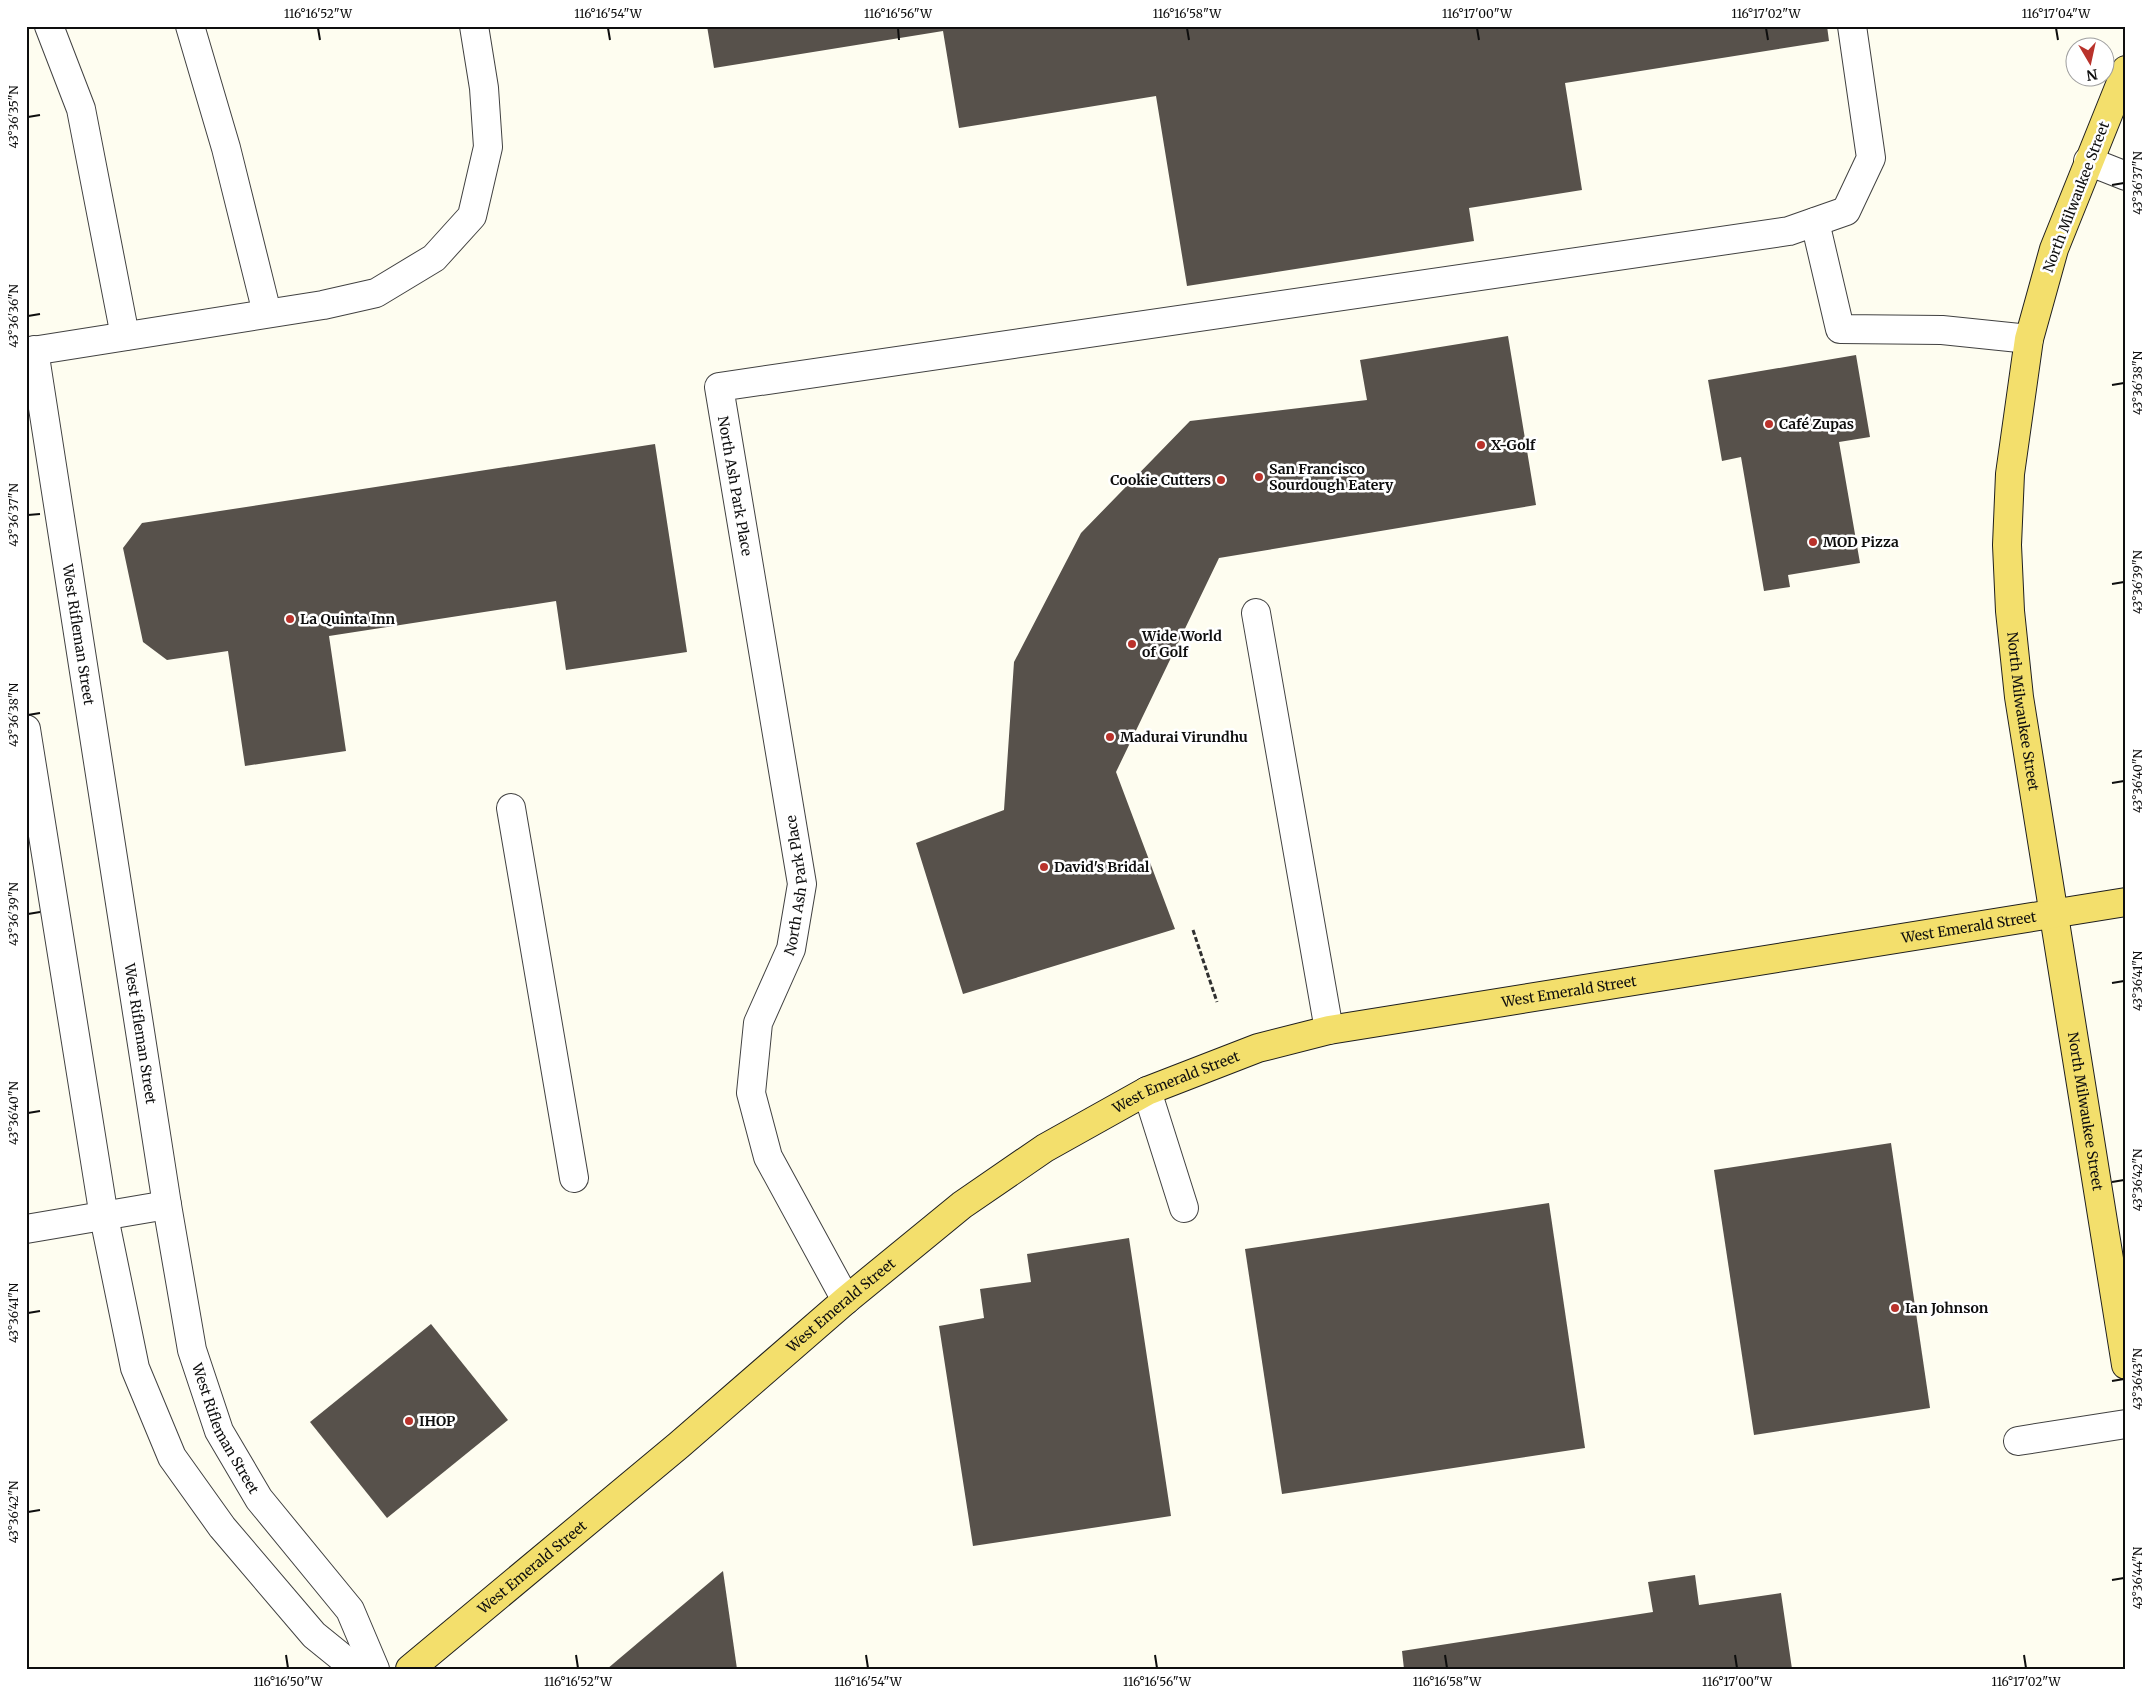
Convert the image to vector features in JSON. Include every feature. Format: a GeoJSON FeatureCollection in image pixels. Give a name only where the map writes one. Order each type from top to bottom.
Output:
{"type":"FeatureCollection","features":[{"type":"Feature","properties":{"kind":"main road","name":"North Milwaukee Street"},"geometry":{"type":"LineString","coordinates":[[2126,70],[2054,249],[2029,339],[2010,474],[2007,554],[2010,611],[2020,697],[2126,1365]]}},
{"type":"Feature","properties":{"kind":"main road","name":"West Emerald Street"},"geometry":{"type":"LineString","coordinates":[[410,1669],[679,1445],[846,1300],[962,1205],[1045,1148],[1147,1091],[1258,1048],[1329,1030],[2126,902]]}},
{"type":"Feature","properties":{"kind":"street"},"geometry":{"type":"LineString","coordinates":[[49,26],[81,109],[125,336]]}},
{"type":"Feature","properties":{"kind":"street"},"geometry":{"type":"LineString","coordinates":[[190,26],[226,148],[267,313]]}},
{"type":"Feature","properties":{"kind":"street"},"geometry":{"type":"LineString","coordinates":[[30,351],[323,304],[376,293],[434,258],[472,216],[488,147],[484,88],[474,26]]}},
{"type":"Feature","properties":{"kind":"street"},"geometry":{"type":"LineString","coordinates":[[1852,26],[1871,158],[1846,211],[1816,222],[1840,329],[1942,330],[2029,339]]}},
{"type":"Feature","properties":{"kind":"street"},"geometry":{"type":"LineString","coordinates":[[2088,161],[2126,176]]}},
{"type":"Feature","properties":{"kind":"street","name":"North Ash Park Place"},"geometry":{"type":"LineString","coordinates":[[846,1300],[768,1157],[751,1093],[758,1023],[791,949],[802,884],[719,387],[1779,232],[1816,222]]}},
{"type":"Feature","properties":{"kind":"street","name":"West Rifleman Street"},"geometry":{"type":"LineString","coordinates":[[30,351],[192,1350],[219,1431],[259,1499],[350,1610],[375,1669]]}},
{"type":"Feature","properties":{"kind":"street"},"geometry":{"type":"LineString","coordinates":[[1256,613],[1329,1030]]}},
{"type":"Feature","properties":{"kind":"street"},"geometry":{"type":"LineString","coordinates":[[26,729],[104,1217],[135,1368],[172,1457],[222,1527],[314,1635],[356,1669]]}},
{"type":"Feature","properties":{"kind":"street"},"geometry":{"type":"LineString","coordinates":[[511,808],[574,1178]]}},
{"type":"Feature","properties":{"kind":"street"},"geometry":{"type":"LineString","coordinates":[[1147,1091],[1184,1208]]}},
{"type":"Feature","properties":{"kind":"street"},"geometry":{"type":"LineString","coordinates":[[26,1230],[167,1205]]}},
{"type":"Feature","properties":{"kind":"street"},"geometry":{"type":"LineString","coordinates":[[2018,1441],[2126,1424]]}},
{"type":"Feature","properties":{"kind":"path"},"geometry":{"type":"LineString","coordinates":[[1193,930],[1217,1002]]}},
{"type":"Feature","properties":{"kind":"building"},"geometry":{"type":"Polygon","coordinates":[[[707,26],[1827,26],[1829,41],[1565,83],[1582,190],[1469,208],[1474,241],[1187,286],[1156,96],[959,128],[943,31],[714,68],[707,26]]]}},
{"type":"Feature","properties":{"kind":"building"},"geometry":{"type":"Polygon","coordinates":[[[1508,336],[1536,505],[1219,558],[1116,772],[1175,929],[963,994],[916,843],[1004,810],[1014,662],[1081,533],[1190,421],[1367,400],[1360,360],[1508,336]]]}},
{"type":"Feature","properties":{"kind":"building"},"geometry":{"type":"Polygon","coordinates":[[[1856,355],[1870,437],[1839,442],[1860,563],[1788,575],[1790,587],[1764,591],[1741,457],[1722,461],[1708,380],[1856,355]]]}},
{"type":"Feature","properties":{"kind":"building","name":"La Quinta Inn"},"geometry":{"type":"Polygon","coordinates":[[[655,444],[687,652],[566,670],[556,601],[329,636],[346,751],[245,766],[228,651],[167,660],[143,642],[123,548],[142,523],[655,444]]]}},
{"type":"Feature","properties":{"kind":"building"},"geometry":{"type":"Polygon","coordinates":[[[1891,1143],[1930,1408],[1754,1435],[1714,1170],[1891,1143]]]}},
{"type":"Feature","properties":{"kind":"building"},"geometry":{"type":"Polygon","coordinates":[[[1549,1203],[1585,1448],[1282,1494],[1245,1249],[1549,1203]]]}},
{"type":"Feature","properties":{"kind":"building"},"geometry":{"type":"Polygon","coordinates":[[[1129,1238],[1171,1516],[973,1546],[939,1326],[984,1318],[980,1289],[1031,1282],[1027,1254],[1129,1238]]]}},
{"type":"Feature","properties":{"kind":"building","name":"IHOP"},"geometry":{"type":"Polygon","coordinates":[[[431,1324],[508,1420],[387,1518],[310,1422],[431,1324]]]}},
{"type":"Feature","properties":{"kind":"building"},"geometry":{"type":"Polygon","coordinates":[[[723,1571],[737,1669],[607,1669],[723,1571]]]}},
{"type":"Feature","properties":{"kind":"building"},"geometry":{"type":"Polygon","coordinates":[[[1695,1575],[1699,1605],[1781,1593],[1792,1669],[1404,1669],[1402,1651],[1653,1612],[1648,1582],[1695,1575]]]}},
{"type":"Feature","properties":{"kind":"place","name":"Café Zupas"},"geometry":{"type":"Point","coordinates":[1769,424]}},
{"type":"Feature","properties":{"kind":"place","name":"X-Golf"},"geometry":{"type":"Point","coordinates":[1481,445]}},
{"type":"Feature","properties":{"kind":"place","name":"San Francisco Sourdough Eatery"},"geometry":{"type":"Point","coordinates":[1259,477]}},
{"type":"Feature","properties":{"kind":"place","name":"Cookie Cutters"},"geometry":{"type":"Point","coordinates":[1221,480]}},
{"type":"Feature","properties":{"kind":"place","name":"MOD Pizza"},"geometry":{"type":"Point","coordinates":[1813,542]}},
{"type":"Feature","properties":{"kind":"place","name":"La Quinta Inn"},"geometry":{"type":"Point","coordinates":[290,619]}},
{"type":"Feature","properties":{"kind":"place","name":"Wide World of Golf"},"geometry":{"type":"Point","coordinates":[1132,644]}},
{"type":"Feature","properties":{"kind":"place","name":"Madurai Virundhu"},"geometry":{"type":"Point","coordinates":[1110,737]}},
{"type":"Feature","properties":{"kind":"place","name":"David's Bridal"},"geometry":{"type":"Point","coordinates":[1044,867]}},
{"type":"Feature","properties":{"kind":"place","name":"Ian Johnson"},"geometry":{"type":"Point","coordinates":[1895,1308]}},
{"type":"Feature","properties":{"kind":"place","name":"IHOP"},"geometry":{"type":"Point","coordinates":[409,1421]}}]}
